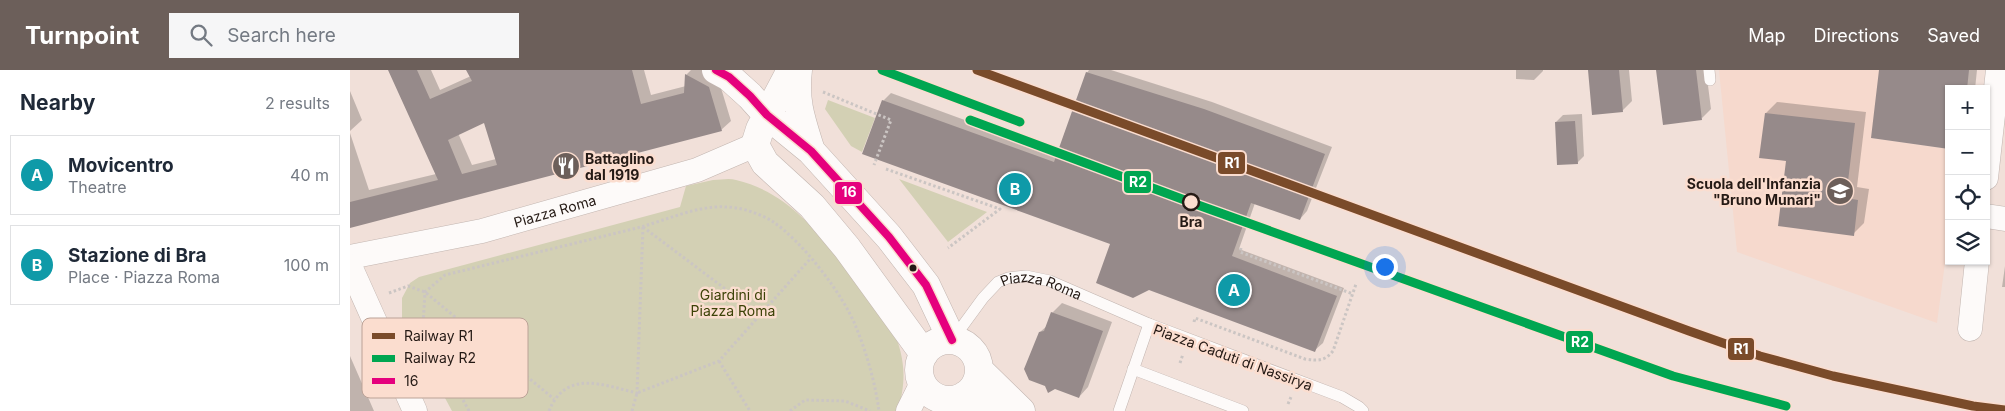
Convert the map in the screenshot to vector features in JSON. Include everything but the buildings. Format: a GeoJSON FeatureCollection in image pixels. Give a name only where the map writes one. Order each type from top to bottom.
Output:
{"type":"FeatureCollection","features":[{"type":"Feature","properties":{"kind":"main road"},"geometry":{"type":"LineString","coordinates":[[716,70],[729,77],[750,96],[767,116],[811,152],[889,237],[926,285],[952,340]]}},
{"type":"Feature","properties":{"kind":"main road"},"geometry":{"type":"LineString","coordinates":[[791,70],[760,129],[755,145],[765,163],[812,206],[847,248],[924,354]]}},
{"type":"Feature","properties":{"kind":"main road"},"geometry":{"type":"LineString","coordinates":[[798,70],[796,83],[798,110],[811,152]]}},
{"type":"Feature","properties":{"kind":"main road"},"geometry":{"type":"LineString","coordinates":[[958,401],[976,384],[979,370],[978,361],[968,347],[952,340],[936,343],[924,354],[919,368],[922,383],[927,390],[943,399],[958,401],[992,411]]}},
{"type":"Feature","properties":{"kind":"main road"},"geometry":{"type":"LineString","coordinates":[[979,370],[1021,411]]}},
{"type":"Feature","properties":{"kind":"street"},"geometry":{"type":"LineString","coordinates":[[1986,175],[1998,70]]}},
{"type":"Feature","properties":{"kind":"street","name":"Piazza Roma"},"geometry":{"type":"LineString","coordinates":[[350,257],[482,231],[697,170],[755,145]]}},
{"type":"Feature","properties":{"kind":"street"},"geometry":{"type":"LineString","coordinates":[[1990,217],[2005,219]]}},
{"type":"Feature","properties":{"kind":"street"},"geometry":{"type":"LineString","coordinates":[[1970,329],[1977,265]]}},
{"type":"Feature","properties":{"kind":"street"},"geometry":{"type":"LineString","coordinates":[[350,266],[373,318]]}},
{"type":"Feature","properties":{"kind":"street"},"geometry":{"type":"LineString","coordinates":[[908,411],[922,383]]}},
{"type":"Feature","properties":{"kind":"street"},"geometry":{"type":"LineString","coordinates":[[409,398],[415,411]]}},
{"type":"Feature","properties":{"kind":"lane","name":"Piazza Roma"},"geometry":{"type":"LineString","coordinates":[[952,340],[983,298],[998,282],[1008,278],[1026,276],[1050,281],[1149,324]]}},
{"type":"Feature","properties":{"kind":"lane","name":"Piazza Caduti di Nassirya"},"geometry":{"type":"LineString","coordinates":[[1119,411],[1149,324],[1342,398],[1360,410]]}},
{"type":"Feature","properties":{"kind":"lane"},"geometry":{"type":"LineString","coordinates":[[1133,369],[1243,411]]}},
{"type":"Feature","properties":{"kind":"path"},"geometry":{"type":"LineString","coordinates":[[822,92],[891,120],[874,165]]}},
{"type":"Feature","properties":{"kind":"path"},"geometry":{"type":"LineString","coordinates":[[886,169],[1000,209],[948,248]]}},
{"type":"Feature","properties":{"kind":"path"},"geometry":{"type":"LineString","coordinates":[[424,318],[426,292],[445,275],[643,226],[707,208],[724,206],[746,210],[772,222],[798,244],[847,308],[856,327],[875,383],[879,411]]}},
{"type":"Feature","properties":{"kind":"path"},"geometry":{"type":"LineString","coordinates":[[643,226],[760,315]]}},
{"type":"Feature","properties":{"kind":"path"},"geometry":{"type":"LineString","coordinates":[[632,411],[637,393],[643,226]]}},
{"type":"Feature","properties":{"kind":"path"},"geometry":{"type":"LineString","coordinates":[[1241,248],[1240,252],[1352,294]]}},
{"type":"Feature","properties":{"kind":"path"},"geometry":{"type":"LineString","coordinates":[[549,411],[554,399],[566,388],[579,383],[594,382],[637,393],[718,361],[810,259]]}},
{"type":"Feature","properties":{"kind":"path"},"geometry":{"type":"LineString","coordinates":[[1195,318],[1306,359],[1319,361],[1327,358],[1333,351],[1356,284]]}},
{"type":"Feature","properties":{"kind":"path"},"geometry":{"type":"LineString","coordinates":[[365,300],[408,286],[426,292],[457,318]]}},
{"type":"Feature","properties":{"kind":"path"},"geometry":{"type":"LineString","coordinates":[[718,361],[750,411]]}},
{"type":"Feature","properties":{"kind":"path"},"geometry":{"type":"LineString","coordinates":[[528,377],[554,399]]}},
{"type":"Feature","properties":{"kind":"path"},"geometry":{"type":"LineString","coordinates":[[462,398],[469,411]]}},
{"type":"Feature","properties":{"kind":"path"},"geometry":{"type":"LineString","coordinates":[[790,411],[805,400],[844,401],[870,411]]}},
{"type":"Feature","properties":{"kind":"shaded area","name":"Scuola dell'Infanzia \"Bruno Munari\""},"geometry":{"type":"Polygon","coordinates":[[[1719,70],[1880,70],[1872,138],[1945,148],[1945,263],[1937,323],[1737,252],[1719,70]]]}},
{"type":"Feature","properties":{"kind":"green space"},"geometry":{"type":"Polygon","coordinates":[[[828,100],[875,118],[862,152],[851,146],[825,109],[828,100]]]}},
{"type":"Feature","properties":{"kind":"green space","name":"Giardini di Piazza Roma"},"geometry":{"type":"Polygon","coordinates":[[[733,179],[756,186],[791,207],[820,235],[881,309],[892,326],[900,348],[903,368],[903,388],[898,411],[452,411],[445,398],[528,398],[528,318],[402,318],[402,298],[410,283],[419,277],[680,207],[686,186],[713,180],[733,179]]]}},
{"type":"Feature","properties":{"kind":"green space"},"geometry":{"type":"Polygon","coordinates":[[[899,179],[987,212],[948,242],[899,179]]]}},
{"type":"Feature","properties":{"kind":"railway"},"geometry":{"type":"LineString","coordinates":[[977,70],[1760,356],[1833,376],[1973,406],[2005,410]]}},
{"type":"Feature","properties":{"kind":"rail line","name":"R2"},"geometry":{"type":"LineString","coordinates":[[882,70],[1020,122]]}},
{"type":"Feature","properties":{"kind":"rail line","name":"R1"},"geometry":{"type":"LineString","coordinates":[[977,70],[1760,356],[1833,376],[1973,406],[2005,410]]}},
{"type":"Feature","properties":{"kind":"rail line","name":"R2"},"geometry":{"type":"LineString","coordinates":[[970,120],[1198,205],[1673,376],[1786,406]]}},
{"type":"Feature","properties":{"kind":"transit line","name":"16"},"geometry":{"type":"LineString","coordinates":[[716,70],[729,77],[767,115],[811,151],[889,237],[926,285],[952,340]]}},
{"type":"Feature","properties":{"kind":"place","name":"Battaglino dal 1919"},"geometry":{"type":"Point","coordinates":[566,166]}},
{"type":"Feature","properties":{"kind":"place","name":"Stazione di Bra"},"geometry":{"type":"Point","coordinates":[1015,189]}},
{"type":"Feature","properties":{"kind":"place","name":"Scuola dell'Infanzia \"Bruno Munari\""},"geometry":{"type":"Point","coordinates":[1840,191]}},
{"type":"Feature","properties":{"kind":"place","name":"Bra"},"geometry":{"type":"Point","coordinates":[1191,202]}},
{"type":"Feature","properties":{"kind":"place","name":"Movicentro"},"geometry":{"type":"Point","coordinates":[1234,290]}}]}
